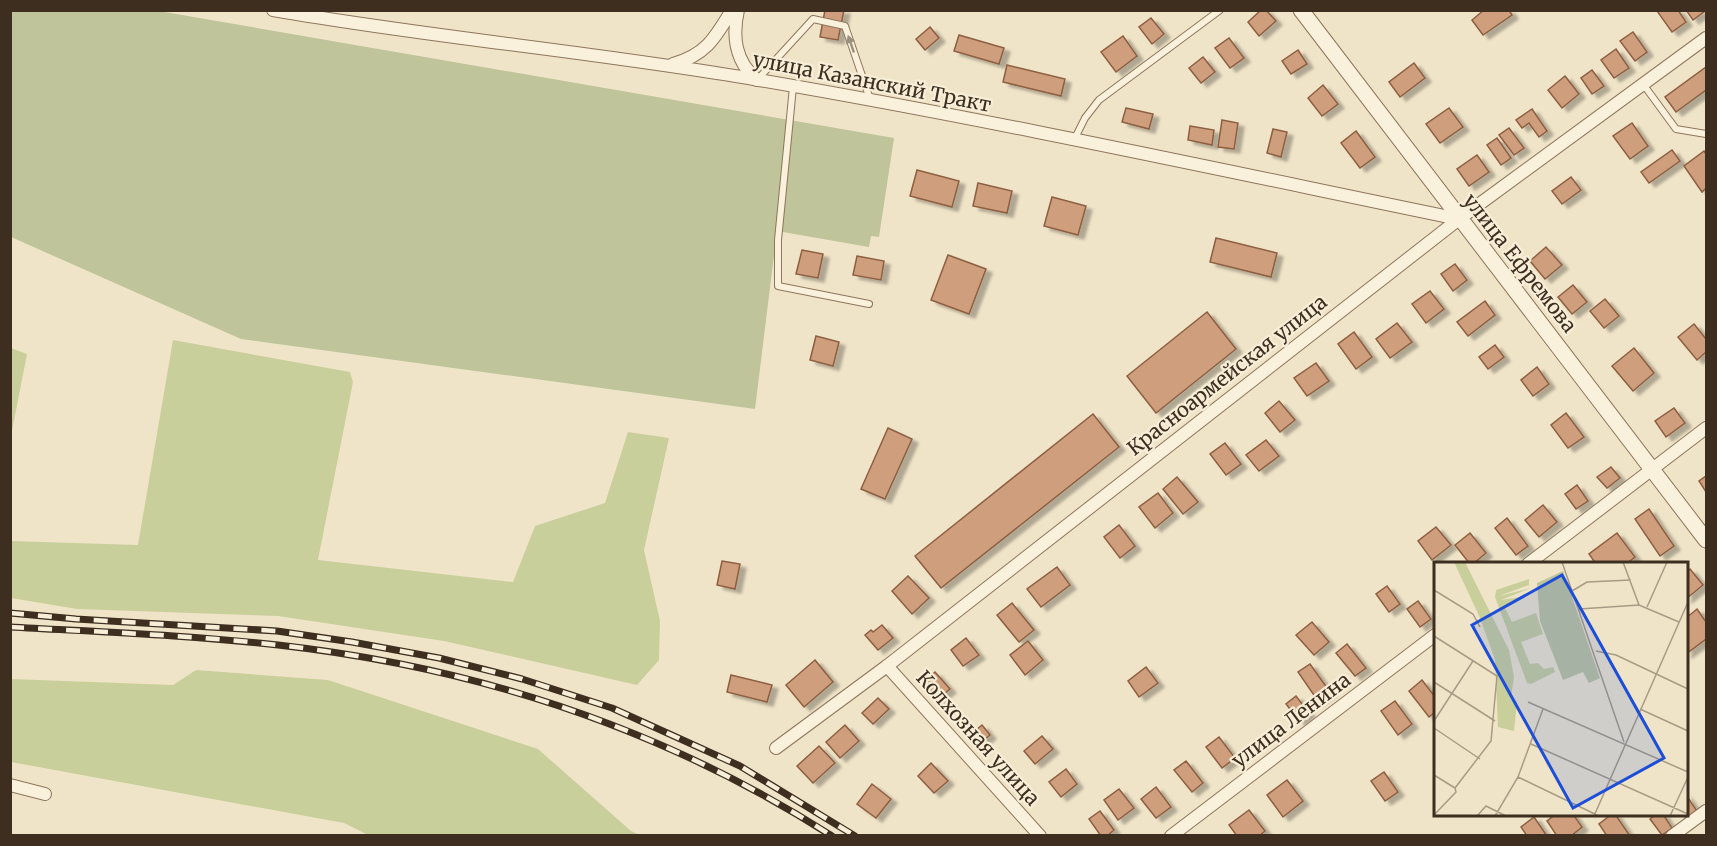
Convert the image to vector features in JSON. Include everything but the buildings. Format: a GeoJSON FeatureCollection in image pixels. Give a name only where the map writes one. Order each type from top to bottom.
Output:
{"type":"FeatureCollection","features":[{"type":"Feature","properties":{"kind":"street","name":"улица Казанский Тракт"},"geometry":{"type":"LineString","coordinates":[[273,10],[669,65],[793,86],[1459,219]]}},
{"type":"Feature","properties":{"kind":"street"},"geometry":{"type":"LineString","coordinates":[[669,65],[690,60],[704,51],[732,10]]}},
{"type":"Feature","properties":{"kind":"street"},"geometry":{"type":"LineString","coordinates":[[738,10],[735,43],[741,62],[757,80]]}},
{"type":"Feature","properties":{"kind":"street","name":"улица Ефремова"},"geometry":{"type":"LineString","coordinates":[[1301,10],[1707,540]]}},
{"type":"Feature","properties":{"kind":"street","name":"Красноармейская улица"},"geometry":{"type":"LineString","coordinates":[[776,748],[887,666],[1459,219],[1707,38]]}},
{"type":"Feature","properties":{"kind":"street"},"geometry":{"type":"LineString","coordinates":[[1531,562],[1707,428]]}},
{"type":"Feature","properties":{"kind":"street","name":"улица Ленина"},"geometry":{"type":"LineString","coordinates":[[1171,836],[1434,636]]}},
{"type":"Feature","properties":{"kind":"street","name":"Колхозная улица"},"geometry":{"type":"LineString","coordinates":[[887,666],[1040,836]]}},
{"type":"Feature","properties":{"kind":"street"},"geometry":{"type":"LineString","coordinates":[[10,785],[45,794]]}},
{"type":"Feature","properties":{"kind":"street"},"geometry":{"type":"LineString","coordinates":[[1672,836],[1707,811]]}},
{"type":"Feature","properties":{"kind":"lane"},"geometry":{"type":"LineString","coordinates":[[1074,141],[1085,118],[1099,100],[1220,10]]}},
{"type":"Feature","properties":{"kind":"lane"},"geometry":{"type":"LineString","coordinates":[[757,80],[813,20],[845,26],[871,100]]}},
{"type":"Feature","properties":{"kind":"lane"},"geometry":{"type":"LineString","coordinates":[[1643,84],[1676,129],[1707,134]]}},
{"type":"Feature","properties":{"kind":"lane"},"geometry":{"type":"LineString","coordinates":[[793,86],[778,240],[778,286],[869,304]]}},
{"type":"Feature","properties":{"kind":"green space"},"geometry":{"type":"Polygon","coordinates":[[[11,11],[159,11],[894,138],[879,237],[871,236],[869,247],[777,231],[755,409],[241,339],[11,237],[11,11]]]}},
{"type":"Feature","properties":{"kind":"green space"},"geometry":{"type":"Polygon","coordinates":[[[173,340],[350,372],[353,382],[318,560],[513,582],[535,526],[605,503],[628,432],[669,438],[644,550],[660,621],[659,660],[637,685],[444,641],[278,616],[77,609],[11,598],[11,541],[138,545],[173,340]]]}},
{"type":"Feature","properties":{"kind":"green space"},"geometry":{"type":"Polygon","coordinates":[[[10,348],[27,354],[11,436],[10,348]]]}},
{"type":"Feature","properties":{"kind":"green space"},"geometry":{"type":"Polygon","coordinates":[[[196,670],[328,680],[538,749],[631,831],[640,835],[368,835],[344,823],[11,762],[11,679],[173,685],[196,670]]]}},
{"type":"Feature","properties":{"kind":"railway"},"geometry":{"type":"LineString","coordinates":[[10,613],[277,631],[439,658],[522,679],[612,708],[740,766],[855,836]]}},
{"type":"Feature","properties":{"kind":"railway"},"geometry":{"type":"LineString","coordinates":[[10,627],[178,636],[278,645],[352,655],[424,669],[496,687],[566,708],[635,734],[702,764],[768,798],[832,836]]}}]}
